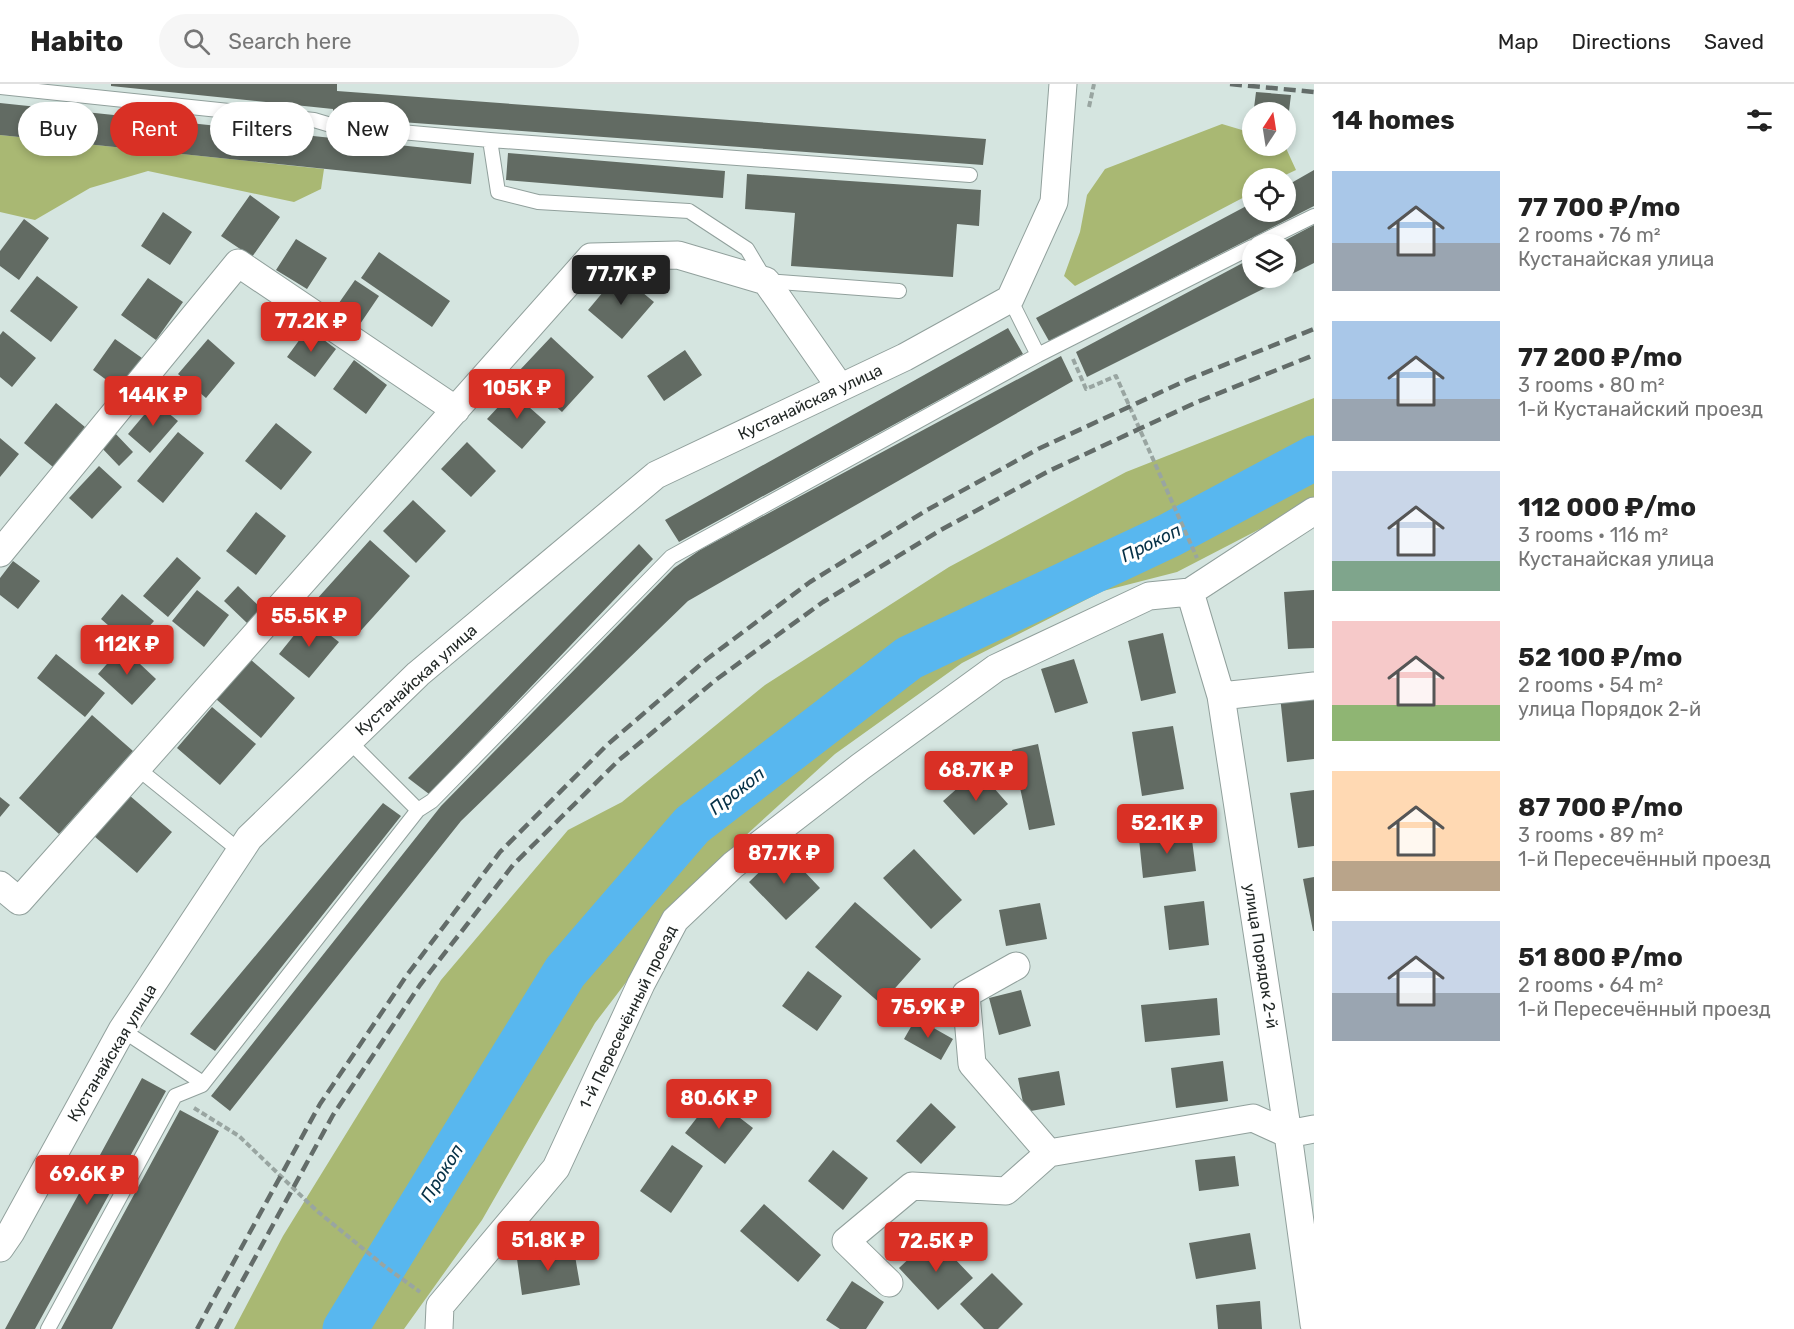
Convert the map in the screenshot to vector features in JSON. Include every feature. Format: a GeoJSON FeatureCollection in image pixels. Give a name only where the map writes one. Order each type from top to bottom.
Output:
{"type":"FeatureCollection","features":[{"type":"Feature","properties":{"kind":"street"},"geometry":{"type":"LineString","coordinates":[[1010,299],[1053,202],[1063,84]]}},
{"type":"Feature","properties":{"kind":"street"},"geometry":{"type":"LineString","coordinates":[[0,885],[19,901],[591,257],[678,255],[766,281],[840,387]]}},
{"type":"Feature","properties":{"kind":"street"},"geometry":{"type":"LineString","coordinates":[[0,553],[238,263],[456,410]]}},
{"type":"Feature","properties":{"kind":"street","name":"Кустанайская улица"},"geometry":{"type":"LineString","coordinates":[[0,1248],[122,1030],[249,838],[418,674],[656,475],[905,357],[1010,299]]}},
{"type":"Feature","properties":{"kind":"street","name":"1-й Пересечённый проезд"},"geometry":{"type":"LineString","coordinates":[[440,1318],[556,1168],[642,984],[675,920],[733,865],[860,766],[996,668],[1149,596],[1190,592],[1314,512]]}},
{"type":"Feature","properties":{"kind":"street","name":"улица Порядок 2-й"},"geometry":{"type":"LineString","coordinates":[[1190,592],[1221,696],[1288,1134],[1314,1324]]}},
{"type":"Feature","properties":{"kind":"street"},"geometry":{"type":"LineString","coordinates":[[1221,696],[1314,686]]}},
{"type":"Feature","properties":{"kind":"street"},"geometry":{"type":"LineString","coordinates":[[1016,966],[966,994],[972,1064],[1049,1153]]}},
{"type":"Feature","properties":{"kind":"street"},"geometry":{"type":"LineString","coordinates":[[889,1283],[846,1241],[912,1186],[1006,1191],[1049,1153],[1253,1118],[1288,1134],[1314,1129]]}},
{"type":"Feature","properties":{"kind":"lane"},"geometry":{"type":"LineString","coordinates":[[0,87],[314,120],[334,126],[970,176]]}},
{"type":"Feature","properties":{"kind":"lane"},"geometry":{"type":"LineString","coordinates":[[490,140],[498,192],[538,202],[689,211],[747,249],[766,281],[899,291]]}},
{"type":"Feature","properties":{"kind":"lane"},"geometry":{"type":"LineString","coordinates":[[1277,234],[1314,216]]}},
{"type":"Feature","properties":{"kind":"lane"},"geometry":{"type":"LineString","coordinates":[[48,1329],[175,1096],[203,1083],[418,810],[432,801],[671,557],[1038,355],[1242,252]]}},
{"type":"Feature","properties":{"kind":"lane"},"geometry":{"type":"LineString","coordinates":[[1010,299],[1038,355]]}},
{"type":"Feature","properties":{"kind":"lane"},"geometry":{"type":"LineString","coordinates":[[349,741],[418,810]]}},
{"type":"Feature","properties":{"kind":"lane"},"geometry":{"type":"LineString","coordinates":[[137,768],[240,851]]}},
{"type":"Feature","properties":{"kind":"lane"},"geometry":{"type":"LineString","coordinates":[[122,1030],[203,1083]]}},
{"type":"Feature","properties":{"kind":"path"},"geometry":{"type":"LineString","coordinates":[[1065,341],[1086,389],[1116,376],[1198,560]]}},
{"type":"Feature","properties":{"kind":"path"},"geometry":{"type":"LineString","coordinates":[[175,1096],[239,1136],[317,1211],[383,1265],[440,1318]]}},
{"type":"Feature","properties":{"kind":"green space"},"geometry":{"type":"Polygon","coordinates":[[[1222,124],[1242,130],[1242,156],[1290,156],[1295,168],[1242,168],[1242,198],[1075,286],[1064,276],[1080,232],[1087,195],[1105,169],[1222,124]]]}},
{"type":"Feature","properties":{"kind":"green space"},"geometry":{"type":"Polygon","coordinates":[[[0,135],[18,137],[18,156],[98,156],[98,145],[110,147],[110,156],[198,156],[324,169],[321,189],[294,202],[148,171],[90,188],[35,220],[0,212],[0,135]]]}},
{"type":"Feature","properties":{"kind":"green space"},"geometry":{"type":"Polygon","coordinates":[[[1314,398],[1314,501],[1177,572],[1103,591],[962,663],[835,754],[721,858],[595,1023],[482,1220],[404,1329],[234,1329],[283,1236],[441,980],[568,830],[622,802],[765,685],[949,567],[1126,472],[1314,398]]]}},
{"type":"Feature","properties":{"kind":"building"},"geometry":{"type":"Polygon","coordinates":[[[111,84],[337,84],[337,91],[986,139],[983,165],[410,123],[410,102],[326,102],[326,108],[314,107],[314,102],[265,102],[111,86],[111,84]]]}},
{"type":"Feature","properties":{"kind":"building"},"geometry":{"type":"Polygon","coordinates":[[[1256,92],[1291,95],[1290,102],[1255,102],[1256,92]]]}},
{"type":"Feature","properties":{"kind":"building"},"geometry":{"type":"Polygon","coordinates":[[[0,103],[18,105],[18,137],[0,135],[0,103]]]}},
{"type":"Feature","properties":{"kind":"building"},"geometry":{"type":"Polygon","coordinates":[[[98,113],[110,115],[110,146],[98,145],[98,113]]]}},
{"type":"Feature","properties":{"kind":"building"},"geometry":{"type":"Polygon","coordinates":[[[198,124],[210,125],[210,156],[314,156],[314,136],[326,137],[326,156],[410,156],[410,146],[474,153],[471,184],[198,156],[198,124]]]}},
{"type":"Feature","properties":{"kind":"building"},"geometry":{"type":"Polygon","coordinates":[[[508,153],[725,171],[723,198],[506,180],[508,153]]]}},
{"type":"Feature","properties":{"kind":"building"},"geometry":{"type":"Polygon","coordinates":[[[1314,170],[1314,206],[1296,215],[1296,180],[1314,170]]]}},
{"type":"Feature","properties":{"kind":"building"},"geometry":{"type":"Polygon","coordinates":[[[747,174],[981,190],[979,226],[957,224],[953,277],[791,266],[795,213],[745,209],[747,174]]]}},
{"type":"Feature","properties":{"kind":"building"},"geometry":{"type":"Polygon","coordinates":[[[250,195],[280,217],[252,257],[221,236],[250,195]]]}},
{"type":"Feature","properties":{"kind":"building"},"geometry":{"type":"Polygon","coordinates":[[[1242,208],[1242,222],[1283,222],[1259,234],[1242,234],[1242,243],[1049,341],[1036,318],[1242,208]]]}},
{"type":"Feature","properties":{"kind":"building"},"geometry":{"type":"Polygon","coordinates":[[[163,212],[192,232],[170,265],[141,246],[163,212]]]}},
{"type":"Feature","properties":{"kind":"building"},"geometry":{"type":"Polygon","coordinates":[[[24,219],[49,238],[19,280],[0,266],[0,251],[24,219]]]}},
{"type":"Feature","properties":{"kind":"building"},"geometry":{"type":"Polygon","coordinates":[[[1314,225],[1314,263],[1296,272],[1296,234],[1314,225]]]}},
{"type":"Feature","properties":{"kind":"building"},"geometry":{"type":"Polygon","coordinates":[[[296,239],[327,258],[307,289],[276,270],[296,239]]]}},
{"type":"Feature","properties":{"kind":"building"},"geometry":{"type":"Polygon","coordinates":[[[379,252],[450,301],[432,327],[361,278],[379,252]]]}},
{"type":"Feature","properties":{"kind":"building"},"geometry":{"type":"Polygon","coordinates":[[[1242,263],[1242,288],[1265,288],[1087,377],[1076,352],[1242,263]]]}},
{"type":"Feature","properties":{"kind":"building"},"geometry":{"type":"Polygon","coordinates":[[[619,273],[654,302],[622,339],[588,310],[619,273]]]}},
{"type":"Feature","properties":{"kind":"building"},"geometry":{"type":"Polygon","coordinates":[[[37,276],[78,307],[51,342],[10,311],[37,276]]]}},
{"type":"Feature","properties":{"kind":"building"},"geometry":{"type":"Polygon","coordinates":[[[148,278],[183,302],[156,340],[121,315],[148,278]]]}},
{"type":"Feature","properties":{"kind":"building"},"geometry":{"type":"Polygon","coordinates":[[[355,280],[379,296],[358,327],[334,310],[355,280]]]}},
{"type":"Feature","properties":{"kind":"building"},"geometry":{"type":"Polygon","coordinates":[[[308,328],[336,349],[315,377],[287,357],[308,328]]]}},
{"type":"Feature","properties":{"kind":"building"},"geometry":{"type":"Polygon","coordinates":[[[1008,328],[1023,354],[679,542],[665,520],[1008,328]]]}},
{"type":"Feature","properties":{"kind":"building"},"geometry":{"type":"Polygon","coordinates":[[[3,331],[36,358],[12,387],[0,377],[0,335],[3,331]]]}},
{"type":"Feature","properties":{"kind":"building"},"geometry":{"type":"Polygon","coordinates":[[[551,337],[594,377],[562,412],[518,372],[551,337]]]}},
{"type":"Feature","properties":{"kind":"building"},"geometry":{"type":"Polygon","coordinates":[[[115,339],[142,358],[120,390],[93,370],[115,339]]]}},
{"type":"Feature","properties":{"kind":"building"},"geometry":{"type":"Polygon","coordinates":[[[208,339],[235,363],[206,398],[178,374],[208,339]]]}},
{"type":"Feature","properties":{"kind":"building"},"geometry":{"type":"Polygon","coordinates":[[[685,350],[702,375],[664,401],[647,376],[685,350]]]}},
{"type":"Feature","properties":{"kind":"building"},"geometry":{"type":"Polygon","coordinates":[[[1061,356],[1073,381],[688,601],[461,821],[230,1111],[211,1096],[441,806],[674,568],[700,550],[1061,356]]]}},
{"type":"Feature","properties":{"kind":"building"},"geometry":{"type":"Polygon","coordinates":[[[354,360],[387,385],[366,414],[333,389],[354,360]]]}},
{"type":"Feature","properties":{"kind":"building"},"geometry":{"type":"Polygon","coordinates":[[[512,392],[546,422],[522,449],[487,419],[512,392]]]}},
{"type":"Feature","properties":{"kind":"building"},"geometry":{"type":"Polygon","coordinates":[[[155,402],[178,421],[150,453],[128,434],[155,402]]]}},
{"type":"Feature","properties":{"kind":"building"},"geometry":{"type":"Polygon","coordinates":[[[56,403],[85,427],[53,467],[24,443],[56,403]]]}},
{"type":"Feature","properties":{"kind":"building"},"geometry":{"type":"Polygon","coordinates":[[[276,423],[312,452],[281,490],[245,461],[276,423]]]}},
{"type":"Feature","properties":{"kind":"building"},"geometry":{"type":"Polygon","coordinates":[[[113,431],[133,452],[119,466],[99,445],[113,431]]]}},
{"type":"Feature","properties":{"kind":"building"},"geometry":{"type":"Polygon","coordinates":[[[178,432],[204,453],[163,503],[137,481],[178,432]]]}},
{"type":"Feature","properties":{"kind":"building"},"geometry":{"type":"Polygon","coordinates":[[[0,438],[19,454],[0,477],[0,438]]]}},
{"type":"Feature","properties":{"kind":"building"},"geometry":{"type":"Polygon","coordinates":[[[467,442],[496,471],[471,497],[441,469],[467,442]]]}},
{"type":"Feature","properties":{"kind":"building"},"geometry":{"type":"Polygon","coordinates":[[[99,466],[122,487],[92,519],[69,498],[99,466]]]}},
{"type":"Feature","properties":{"kind":"building"},"geometry":{"type":"Polygon","coordinates":[[[413,500],[446,531],[416,563],[383,531],[413,500]]]}},
{"type":"Feature","properties":{"kind":"building"},"geometry":{"type":"Polygon","coordinates":[[[256,512],[286,536],[256,575],[226,551],[256,512]]]}},
{"type":"Feature","properties":{"kind":"building"},"geometry":{"type":"Polygon","coordinates":[[[370,540],[410,576],[356,636],[316,600],[370,540]]]}},
{"type":"Feature","properties":{"kind":"building"},"geometry":{"type":"Polygon","coordinates":[[[639,544],[653,559],[429,794],[408,778],[639,544]]]}},
{"type":"Feature","properties":{"kind":"building"},"geometry":{"type":"Polygon","coordinates":[[[177,557],[201,578],[168,617],[143,596],[177,557]]]}},
{"type":"Feature","properties":{"kind":"building"},"geometry":{"type":"Polygon","coordinates":[[[13,561],[40,581],[18,609],[0,595],[0,578],[13,561]]]}},
{"type":"Feature","properties":{"kind":"building"},"geometry":{"type":"Polygon","coordinates":[[[238,586],[261,608],[247,623],[224,601],[238,586]]]}},
{"type":"Feature","properties":{"kind":"building"},"geometry":{"type":"Polygon","coordinates":[[[197,590],[229,615],[204,647],[172,621],[197,590]]]}},
{"type":"Feature","properties":{"kind":"building"},"geometry":{"type":"Polygon","coordinates":[[[1314,590],[1314,648],[1288,649],[1284,592],[1314,590]]]}},
{"type":"Feature","properties":{"kind":"building"},"geometry":{"type":"Polygon","coordinates":[[[122,594],[154,621],[132,646],[101,619],[122,594]]]}},
{"type":"Feature","properties":{"kind":"building"},"geometry":{"type":"Polygon","coordinates":[[[308,618],[339,642],[309,678],[279,654],[308,618]]]}},
{"type":"Feature","properties":{"kind":"building"},"geometry":{"type":"Polygon","coordinates":[[[1163,633],[1176,693],[1141,701],[1128,641],[1163,633]]]}},
{"type":"Feature","properties":{"kind":"building"},"geometry":{"type":"Polygon","coordinates":[[[122,647],[156,679],[132,705],[98,674],[122,647]]]}},
{"type":"Feature","properties":{"kind":"building"},"geometry":{"type":"Polygon","coordinates":[[[56,654],[105,693],[85,717],[37,678],[56,654]]]}},
{"type":"Feature","properties":{"kind":"building"},"geometry":{"type":"Polygon","coordinates":[[[250,659],[295,698],[261,738],[216,699],[250,659]]]}},
{"type":"Feature","properties":{"kind":"building"},"geometry":{"type":"Polygon","coordinates":[[[1074,659],[1088,703],[1055,713],[1041,669],[1074,659]]]}},
{"type":"Feature","properties":{"kind":"building"},"geometry":{"type":"Polygon","coordinates":[[[1314,692],[1314,759],[1287,762],[1280,696],[1314,692]]]}},
{"type":"Feature","properties":{"kind":"building"},"geometry":{"type":"Polygon","coordinates":[[[212,707],[256,744],[220,785],[177,748],[212,707]]]}},
{"type":"Feature","properties":{"kind":"building"},"geometry":{"type":"Polygon","coordinates":[[[92,715],[133,751],[59,834],[19,798],[92,715]]]}},
{"type":"Feature","properties":{"kind":"building"},"geometry":{"type":"Polygon","coordinates":[[[1173,726],[1184,789],[1142,796],[1132,732],[1173,726]]]}},
{"type":"Feature","properties":{"kind":"building"},"geometry":{"type":"Polygon","coordinates":[[[1038,744],[1055,825],[1029,830],[1012,750],[1038,744]]]}},
{"type":"Feature","properties":{"kind":"building"},"geometry":{"type":"Polygon","coordinates":[[[978,770],[1008,804],[974,835],[943,801],[978,770]]]}},
{"type":"Feature","properties":{"kind":"building"},"geometry":{"type":"Polygon","coordinates":[[[1314,790],[1314,846],[1298,848],[1290,793],[1314,790]]]}},
{"type":"Feature","properties":{"kind":"building"},"geometry":{"type":"Polygon","coordinates":[[[129,795],[172,832],[137,873],[94,836],[129,795]]]}},
{"type":"Feature","properties":{"kind":"building"},"geometry":{"type":"Polygon","coordinates":[[[0,797],[10,805],[0,817],[0,797]]]}},
{"type":"Feature","properties":{"kind":"building"},"geometry":{"type":"Polygon","coordinates":[[[383,803],[401,816],[215,1051],[190,1034],[383,803]]]}},
{"type":"Feature","properties":{"kind":"building"},"geometry":{"type":"Polygon","coordinates":[[[1191,832],[1196,871],[1143,878],[1139,839],[1191,832]]]}},
{"type":"Feature","properties":{"kind":"building"},"geometry":{"type":"Polygon","coordinates":[[[783,849],[820,888],[786,920],[749,882],[783,849]]]}},
{"type":"Feature","properties":{"kind":"building"},"geometry":{"type":"Polygon","coordinates":[[[914,849],[962,900],[931,929],[883,878],[914,849]]]}},
{"type":"Feature","properties":{"kind":"building"},"geometry":{"type":"Polygon","coordinates":[[[1314,877],[1314,931],[1313,931],[1303,879],[1314,877]]]}},
{"type":"Feature","properties":{"kind":"building"},"geometry":{"type":"Polygon","coordinates":[[[1204,901],[1209,945],[1169,950],[1164,906],[1204,901]]]}},
{"type":"Feature","properties":{"kind":"building"},"geometry":{"type":"Polygon","coordinates":[[[855,902],[921,959],[881,1004],[815,947],[855,902]]]}},
{"type":"Feature","properties":{"kind":"building"},"geometry":{"type":"Polygon","coordinates":[[[1040,903],[1047,939],[1006,946],[999,910],[1040,903]]]}},
{"type":"Feature","properties":{"kind":"building"},"geometry":{"type":"Polygon","coordinates":[[[808,971],[842,996],[817,1031],[782,1006],[808,971]]]}},
{"type":"Feature","properties":{"kind":"building"},"geometry":{"type":"Polygon","coordinates":[[[1021,990],[1031,1026],[999,1035],[989,998],[1021,990]]]}},
{"type":"Feature","properties":{"kind":"building"},"geometry":{"type":"Polygon","coordinates":[[[1217,998],[1220,1035],[1145,1042],[1141,1005],[1217,998]]]}},
{"type":"Feature","properties":{"kind":"building"},"geometry":{"type":"Polygon","coordinates":[[[916,1018],[953,1039],[941,1060],[904,1039],[916,1018]]]}},
{"type":"Feature","properties":{"kind":"building"},"geometry":{"type":"Polygon","coordinates":[[[1223,1061],[1228,1101],[1176,1108],[1171,1068],[1223,1061]]]}},
{"type":"Feature","properties":{"kind":"building"},"geometry":{"type":"Polygon","coordinates":[[[1059,1071],[1065,1105],[1025,1112],[1018,1078],[1059,1071]]]}},
{"type":"Feature","properties":{"kind":"building"},"geometry":{"type":"Polygon","coordinates":[[[142,1078],[166,1091],[35,1329],[5,1329],[142,1078]]]}},
{"type":"Feature","properties":{"kind":"building"},"geometry":{"type":"Polygon","coordinates":[[[713,1097],[753,1128],[725,1164],[685,1133],[713,1097]]]}},
{"type":"Feature","properties":{"kind":"building"},"geometry":{"type":"Polygon","coordinates":[[[931,1103],[956,1127],[921,1164],[896,1141],[931,1103]]]}},
{"type":"Feature","properties":{"kind":"building"},"geometry":{"type":"Polygon","coordinates":[[[180,1110],[219,1131],[112,1329],[61,1329],[180,1110]]]}},
{"type":"Feature","properties":{"kind":"building"},"geometry":{"type":"Polygon","coordinates":[[[672,1145],[703,1166],[671,1213],[640,1191],[672,1145]]]}},
{"type":"Feature","properties":{"kind":"building"},"geometry":{"type":"Polygon","coordinates":[[[833,1150],[868,1178],[843,1210],[808,1181],[833,1150]]]}},
{"type":"Feature","properties":{"kind":"building"},"geometry":{"type":"Polygon","coordinates":[[[1235,1156],[1239,1186],[1199,1191],[1195,1160],[1235,1156]]]}},
{"type":"Feature","properties":{"kind":"building"},"geometry":{"type":"Polygon","coordinates":[[[764,1204],[821,1255],[798,1282],[740,1231],[764,1204]]]}},
{"type":"Feature","properties":{"kind":"building"},"geometry":{"type":"Polygon","coordinates":[[[1250,1233],[1256,1269],[1196,1279],[1189,1243],[1250,1233]]]}},
{"type":"Feature","properties":{"kind":"building"},"geometry":{"type":"Polygon","coordinates":[[[933,1236],[973,1278],[938,1310],[899,1268],[933,1236]]]}},
{"type":"Feature","properties":{"kind":"building"},"geometry":{"type":"Polygon","coordinates":[[[574,1250],[580,1285],[522,1295],[517,1259],[574,1250]]]}},
{"type":"Feature","properties":{"kind":"building"},"geometry":{"type":"Polygon","coordinates":[[[992,1273],[1023,1304],[998,1329],[984,1329],[960,1304],[992,1273]]]}},
{"type":"Feature","properties":{"kind":"building"},"geometry":{"type":"Polygon","coordinates":[[[852,1281],[884,1302],[866,1329],[840,1329],[826,1320],[852,1281]]]}},
{"type":"Feature","properties":{"kind":"building"},"geometry":{"type":"Polygon","coordinates":[[[1260,1301],[1262,1329],[1218,1329],[1216,1305],[1260,1301]]]}},
{"type":"Feature","properties":{"kind":"waterway","name":"Прокоп"},"geometry":{"type":"LineString","coordinates":[[345,1329],[565,972],[692,825],[909,658],[1170,535],[1314,458]]}},
{"type":"Feature","properties":{"kind":"railway"},"geometry":{"type":"LineString","coordinates":[[1230,84],[1314,92]]}},
{"type":"Feature","properties":{"kind":"railway"},"geometry":{"type":"LineString","coordinates":[[197,1329],[320,1104],[407,975],[500,852],[607,745],[707,659],[810,582],[927,510],[1038,449],[1187,380],[1314,329]]}},
{"type":"Feature","properties":{"kind":"railway"},"geometry":{"type":"LineString","coordinates":[[216,1329],[333,1115],[420,985],[513,865],[619,760],[717,679],[823,602],[939,531],[1049,471],[1197,402],[1314,355]]}}]}
